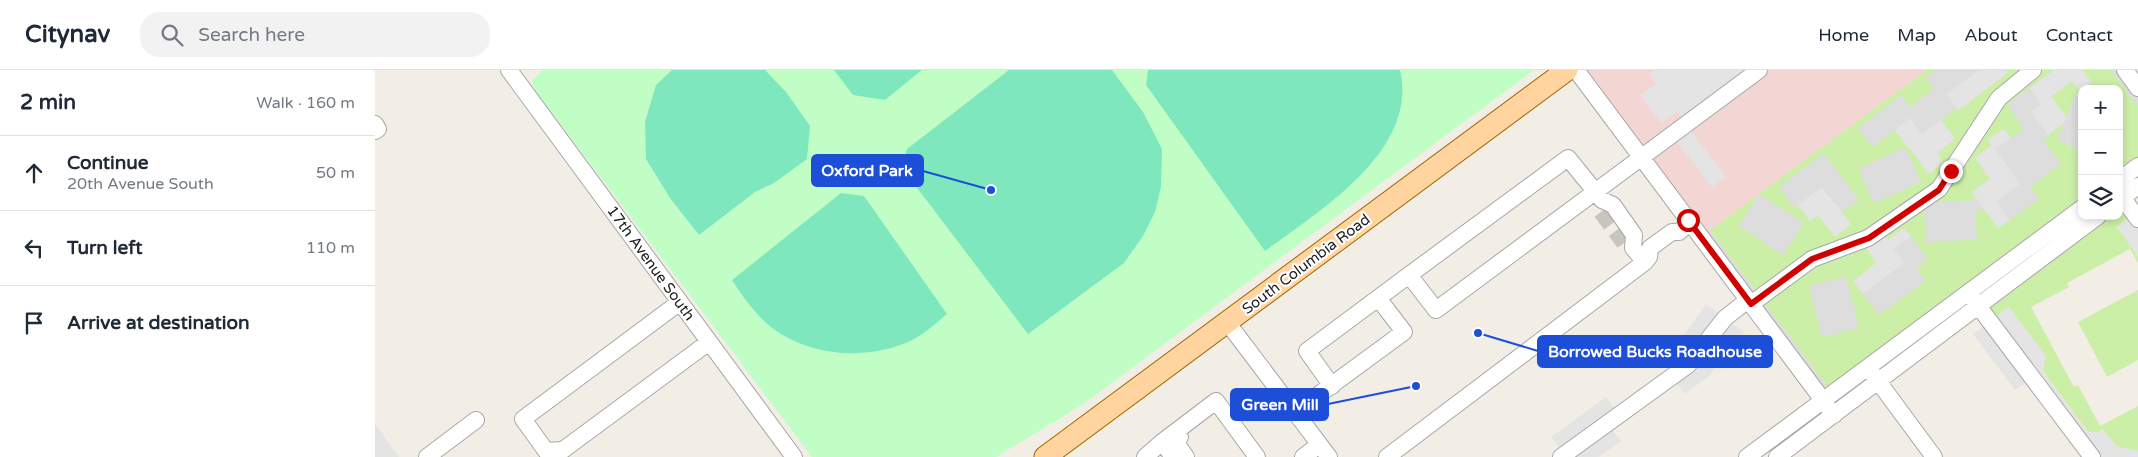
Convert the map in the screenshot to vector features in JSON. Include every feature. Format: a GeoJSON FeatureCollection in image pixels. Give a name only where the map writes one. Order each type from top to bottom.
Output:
{"type":"FeatureCollection","features":[{"type":"Feature","properties":{"kind":"main road","name":"South Columbia Road"},"geometry":{"type":"LineString","coordinates":[[1045,457],[1567,70]]}},
{"type":"Feature","properties":{"kind":"street"},"geometry":{"type":"LineString","coordinates":[[1540,90],[1546,70]]}},
{"type":"Feature","properties":{"kind":"street"},"geometry":{"type":"LineString","coordinates":[[1576,70],[1641,158],[1685,227],[1749,302],[1834,414]]}},
{"type":"Feature","properties":{"kind":"street"},"geometry":{"type":"LineString","coordinates":[[1409,275],[1436,310],[1599,202],[1641,158],[1759,70]]}},
{"type":"Feature","properties":{"kind":"street"},"geometry":{"type":"LineString","coordinates":[[1561,457],[1688,364],[1725,318],[1812,259],[1869,238],[1939,190],[1999,98],[2033,70]]}},
{"type":"Feature","properties":{"kind":"street"},"geometry":{"type":"LineString","coordinates":[[2125,70],[2138,88]]}},
{"type":"Feature","properties":{"kind":"street","name":"17th Avenue South"},"geometry":{"type":"LineString","coordinates":[[515,72],[794,457]]}},
{"type":"Feature","properties":{"kind":"street"},"geometry":{"type":"LineString","coordinates":[[375,124],[378,129],[375,131]]}},
{"type":"Feature","properties":{"kind":"street"},"geometry":{"type":"LineString","coordinates":[[1332,386],[1307,351],[1568,158],[1599,202],[1613,205],[1634,235],[1629,245],[1647,259]]}},
{"type":"Feature","properties":{"kind":"street"},"geometry":{"type":"LineString","coordinates":[[2123,177],[2138,166]]}},
{"type":"Feature","properties":{"kind":"street"},"geometry":{"type":"LineString","coordinates":[[2123,195],[2138,186]]}},
{"type":"Feature","properties":{"kind":"street"},"geometry":{"type":"LineString","coordinates":[[2123,201],[2138,219]]}},
{"type":"Feature","properties":{"kind":"street"},"geometry":{"type":"LineString","coordinates":[[1777,457],[1878,382],[2078,211]]}},
{"type":"Feature","properties":{"kind":"street"},"geometry":{"type":"LineString","coordinates":[[1747,457],[1867,367],[1973,300],[2092,220]]}},
{"type":"Feature","properties":{"kind":"street"},"geometry":{"type":"LineString","coordinates":[[1387,457],[1647,259],[1657,256],[1679,240],[1685,227]]}},
{"type":"Feature","properties":{"kind":"street"},"geometry":{"type":"LineString","coordinates":[[1295,412],[1404,332],[1377,298]]}},
{"type":"Feature","properties":{"kind":"street"},"geometry":{"type":"LineString","coordinates":[[1973,300],[2092,457]]}},
{"type":"Feature","properties":{"kind":"street"},"geometry":{"type":"LineString","coordinates":[[680,302],[523,419],[546,451],[565,453],[709,342]]}},
{"type":"Feature","properties":{"kind":"street"},"geometry":{"type":"LineString","coordinates":[[1227,322],[1324,451],[1303,457]]}},
{"type":"Feature","properties":{"kind":"street"},"geometry":{"type":"LineString","coordinates":[[1867,367],[1933,457]]}},
{"type":"Feature","properties":{"kind":"street"},"geometry":{"type":"LineString","coordinates":[[1145,457],[1216,401],[1257,457]]}},
{"type":"Feature","properties":{"kind":"street"},"geometry":{"type":"LineString","coordinates":[[1186,457],[1175,441],[1206,415],[1208,407]]}},
{"type":"Feature","properties":{"kind":"street"},"geometry":{"type":"LineString","coordinates":[[427,457],[476,420]]}},
{"type":"Feature","properties":{"kind":"street"},"geometry":{"type":"LineString","coordinates":[[1162,442],[1173,457]]}},
{"type":"Feature","properties":{"kind":"shaded area"},"geometry":{"type":"Polygon","coordinates":[[[1576,70],[1927,70],[1701,237],[1576,70]]]}},
{"type":"Feature","properties":{"kind":"shaded area"},"geometry":{"type":"Polygon","coordinates":[[[1654,70],[1759,70],[1686,124],[1677,112],[1661,123],[1640,95],[1656,84],[1649,74],[1654,70]]]}},
{"type":"Feature","properties":{"kind":"shaded area"},"geometry":{"type":"Polygon","coordinates":[[[1927,70],[2125,70],[2138,88],[2138,166],[2123,105],[2123,85],[2078,85],[2078,211],[1823,400],[1701,237],[1927,70]]]}},
{"type":"Feature","properties":{"kind":"shaded area"},"geometry":{"type":"Polygon","coordinates":[[[1979,70],[2006,70],[2008,73],[1958,110],[1947,94],[1979,70]]]}},
{"type":"Feature","properties":{"kind":"shaded area"},"geometry":{"type":"Polygon","coordinates":[[[2054,70],[2082,70],[2092,82],[2088,85],[2078,85],[2078,89],[2071,81],[2051,96],[2066,117],[2064,123],[2048,135],[2031,111],[2041,104],[2030,88],[2054,70]]]}},
{"type":"Feature","properties":{"kind":"shaded area"},"geometry":{"type":"Polygon","coordinates":[[[1910,118],[1922,134],[1941,120],[1955,139],[1937,153],[1943,162],[1929,174],[1895,130],[1910,118]]]}},
{"type":"Feature","properties":{"kind":"shaded area"},"geometry":{"type":"Polygon","coordinates":[[[2004,129],[2011,138],[1995,149],[2020,184],[1997,202],[2010,220],[1998,228],[1972,192],[1990,179],[1975,158],[1992,145],[1988,140],[2004,129]]]}},
{"type":"Feature","properties":{"kind":"shaded area"},"geometry":{"type":"Polygon","coordinates":[[[1691,131],[1726,177],[1712,187],[1677,142],[1691,131]]]}},
{"type":"Feature","properties":{"kind":"shaded area"},"geometry":{"type":"Polygon","coordinates":[[[1822,187],[1851,224],[1835,237],[1818,215],[1810,221],[1798,205],[1822,187]]]}},
{"type":"Feature","properties":{"kind":"shaded area"},"geometry":{"type":"Polygon","coordinates":[[[2134,214],[2138,219],[2138,256],[2117,227],[2134,214]]]}},
{"type":"Feature","properties":{"kind":"shaded area"},"geometry":{"type":"Polygon","coordinates":[[[1904,228],[1911,236],[1894,249],[1904,263],[1863,293],[1853,281],[1876,263],[1862,241],[1881,230],[1888,240],[1904,228]]]}},
{"type":"Feature","properties":{"kind":"shaded area"},"geometry":{"type":"Polygon","coordinates":[[[1706,304],[1744,332],[1709,376],[1685,394],[1672,377],[1695,355],[1678,343],[1706,304]]]}},
{"type":"Feature","properties":{"kind":"shaded area"},"geometry":{"type":"Polygon","coordinates":[[[2009,307],[2046,356],[2043,371],[2088,432],[2098,433],[2103,429],[2117,447],[2138,451],[2138,457],[2092,457],[2032,378],[2015,390],[1973,334],[2009,307]]]}},
{"type":"Feature","properties":{"kind":"shaded area"},"geometry":{"type":"Polygon","coordinates":[[[1606,397],[1619,415],[1607,423],[1621,441],[1599,457],[1561,457],[1564,454],[1551,437],[1606,397]]]}},
{"type":"Feature","properties":{"kind":"shaded area"},"geometry":{"type":"Polygon","coordinates":[[[375,424],[399,457],[375,457],[375,424]]]}},
{"type":"Feature","properties":{"kind":"green space"},"geometry":{"type":"Polygon","coordinates":[[[543,70],[1534,70],[1082,405],[996,457],[812,457],[534,89],[532,80],[543,70]]]}},
{"type":"Feature","properties":{"kind":"green space"},"geometry":{"type":"Polygon","coordinates":[[[672,70],[765,70],[786,92],[810,126],[807,159],[774,183],[755,192],[699,235],[670,198],[646,159],[645,122],[656,85],[672,70]]]}},
{"type":"Feature","properties":{"kind":"green space"},"geometry":{"type":"Polygon","coordinates":[[[834,70],[922,70],[885,100],[853,95],[834,70]]]}},
{"type":"Feature","properties":{"kind":"green space"},"geometry":{"type":"Polygon","coordinates":[[[1009,70],[1112,70],[1143,112],[1162,149],[1161,187],[1155,212],[1143,236],[1124,263],[1028,334],[902,168],[907,149],[1009,70]]]}},
{"type":"Feature","properties":{"kind":"green space"},"geometry":{"type":"Polygon","coordinates":[[[1148,70],[1400,70],[1402,99],[1395,127],[1380,152],[1360,176],[1312,217],[1265,251],[1146,85],[1148,70]]]}},
{"type":"Feature","properties":{"kind":"green space"},"geometry":{"type":"Polygon","coordinates":[[[1927,70],[1936,70],[1926,78],[1934,89],[1910,107],[1901,95],[1858,128],[1872,147],[1895,130],[1929,173],[1937,154],[1955,139],[1941,120],[1957,108],[1959,110],[2007,73],[2006,70],[2054,70],[2008,104],[2023,129],[2011,138],[2004,129],[1988,140],[1992,145],[1990,179],[1972,192],[1975,200],[1924,203],[1926,243],[1977,239],[1975,211],[1985,210],[1998,228],[2039,199],[2030,187],[2061,164],[2043,140],[2064,123],[2057,140],[2078,149],[2078,204],[1829,389],[1710,230],[1927,70]],[[1905,147],[1858,169],[1874,203],[1921,182],[1905,147]],[[1824,153],[1779,187],[1794,208],[1798,205],[1810,220],[1818,215],[1851,224],[1842,212],[1859,200],[1824,153]],[[1759,194],[1739,226],[1783,255],[1804,223],[1759,194]],[[1904,228],[1877,263],[1853,281],[1879,315],[1925,281],[1917,269],[1928,259],[1904,228]],[[1846,277],[1809,286],[1822,337],[1859,328],[1846,277]]]}},
{"type":"Feature","properties":{"kind":"green space"},"geometry":{"type":"Polygon","coordinates":[[[2064,70],[2111,70],[2122,85],[2078,85],[2078,94],[2076,93],[2066,117],[2051,97],[2071,81],[2064,70]]]}},
{"type":"Feature","properties":{"kind":"green space"},"geometry":{"type":"Polygon","coordinates":[[[2123,86],[2138,106],[2138,159],[2123,170],[2123,86]]]}},
{"type":"Feature","properties":{"kind":"green space"},"geometry":{"type":"Polygon","coordinates":[[[841,193],[864,196],[947,314],[923,334],[906,343],[887,349],[848,353],[810,347],[792,340],[775,330],[760,317],[732,280],[841,193]]]}},
{"type":"Feature","properties":{"kind":"green space"},"geometry":{"type":"Polygon","coordinates":[[[2125,206],[2133,215],[2117,227],[2138,256],[2138,263],[2130,249],[2067,283],[2069,287],[2031,307],[2074,387],[2078,385],[2100,426],[2138,406],[2138,451],[2117,447],[2103,429],[2098,433],[2088,432],[2043,371],[2009,307],[1996,317],[1989,308],[2106,220],[2123,220],[2123,207],[2125,206]]]}},
{"type":"Feature","properties":{"kind":"green space"},"geometry":{"type":"Polygon","coordinates":[[[2138,290],[2138,360],[2107,377],[2078,322],[2138,290]]]}},
{"type":"Feature","properties":{"kind":"tunnel"},"geometry":{"type":"LineString","coordinates":[[1601,212],[1624,243]]}},
{"type":"Feature","properties":{"kind":"place","name":"Oxford Park"},"geometry":{"type":"Point","coordinates":[991,190]}},
{"type":"Feature","properties":{"kind":"place","name":"Borrowed Bucks Roadhouse"},"geometry":{"type":"Point","coordinates":[1478,333]}},
{"type":"Feature","properties":{"kind":"place","name":"Green Mill"},"geometry":{"type":"Point","coordinates":[1416,386]}},
{"type":"Feature","properties":{"kind":"route"},"geometry":{"type":"LineString","coordinates":[[1688,220],[1751,304],[1812,259],[1869,238],[1939,190],[1951,171]]}}]}
